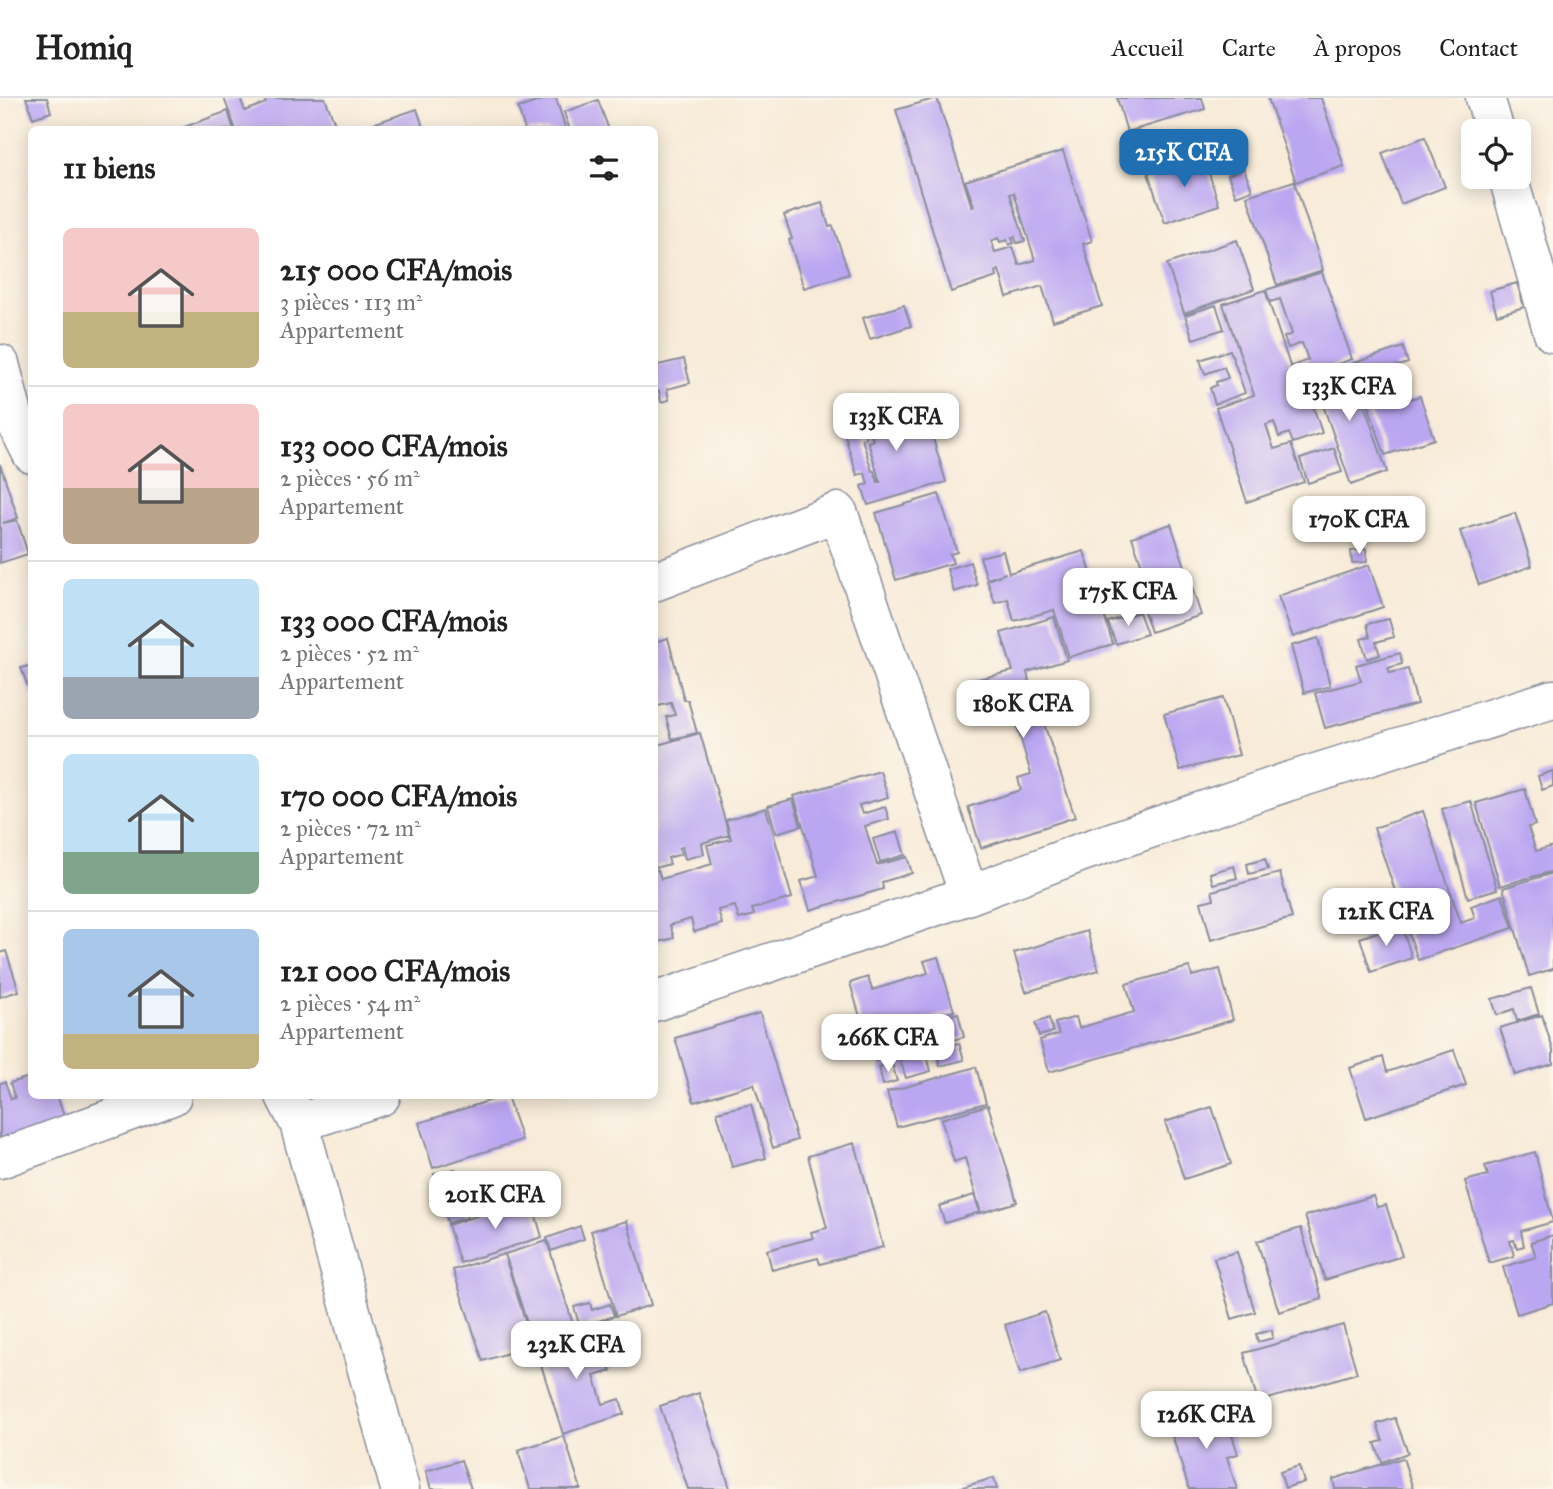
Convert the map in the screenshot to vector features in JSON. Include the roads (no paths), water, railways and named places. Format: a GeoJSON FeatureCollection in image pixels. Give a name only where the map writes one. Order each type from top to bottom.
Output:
{"type":"FeatureCollection","features":[{"type":"Feature","properties":{"kind":"street"},"geometry":{"type":"LineString","coordinates":[[1485,98],[1491,119]]}},
{"type":"Feature","properties":{"kind":"street"},"geometry":{"type":"LineString","coordinates":[[1511,189],[1553,333]]}},
{"type":"Feature","properties":{"kind":"street"},"geometry":{"type":"LineString","coordinates":[[0,365],[7,421],[28,449]]}},
{"type":"Feature","properties":{"kind":"street"},"geometry":{"type":"LineString","coordinates":[[658,580],[838,512],[969,895]]}},
{"type":"Feature","properties":{"kind":"street"},"geometry":{"type":"LineString","coordinates":[[658,1001],[969,895],[1287,782],[1553,699]]}},
{"type":"Feature","properties":{"kind":"street"},"geometry":{"type":"LineString","coordinates":[[0,1158],[164,1099]]}},
{"type":"Feature","properties":{"kind":"street"},"geometry":{"type":"LineString","coordinates":[[360,1099],[292,1109],[400,1489]]}}]}
